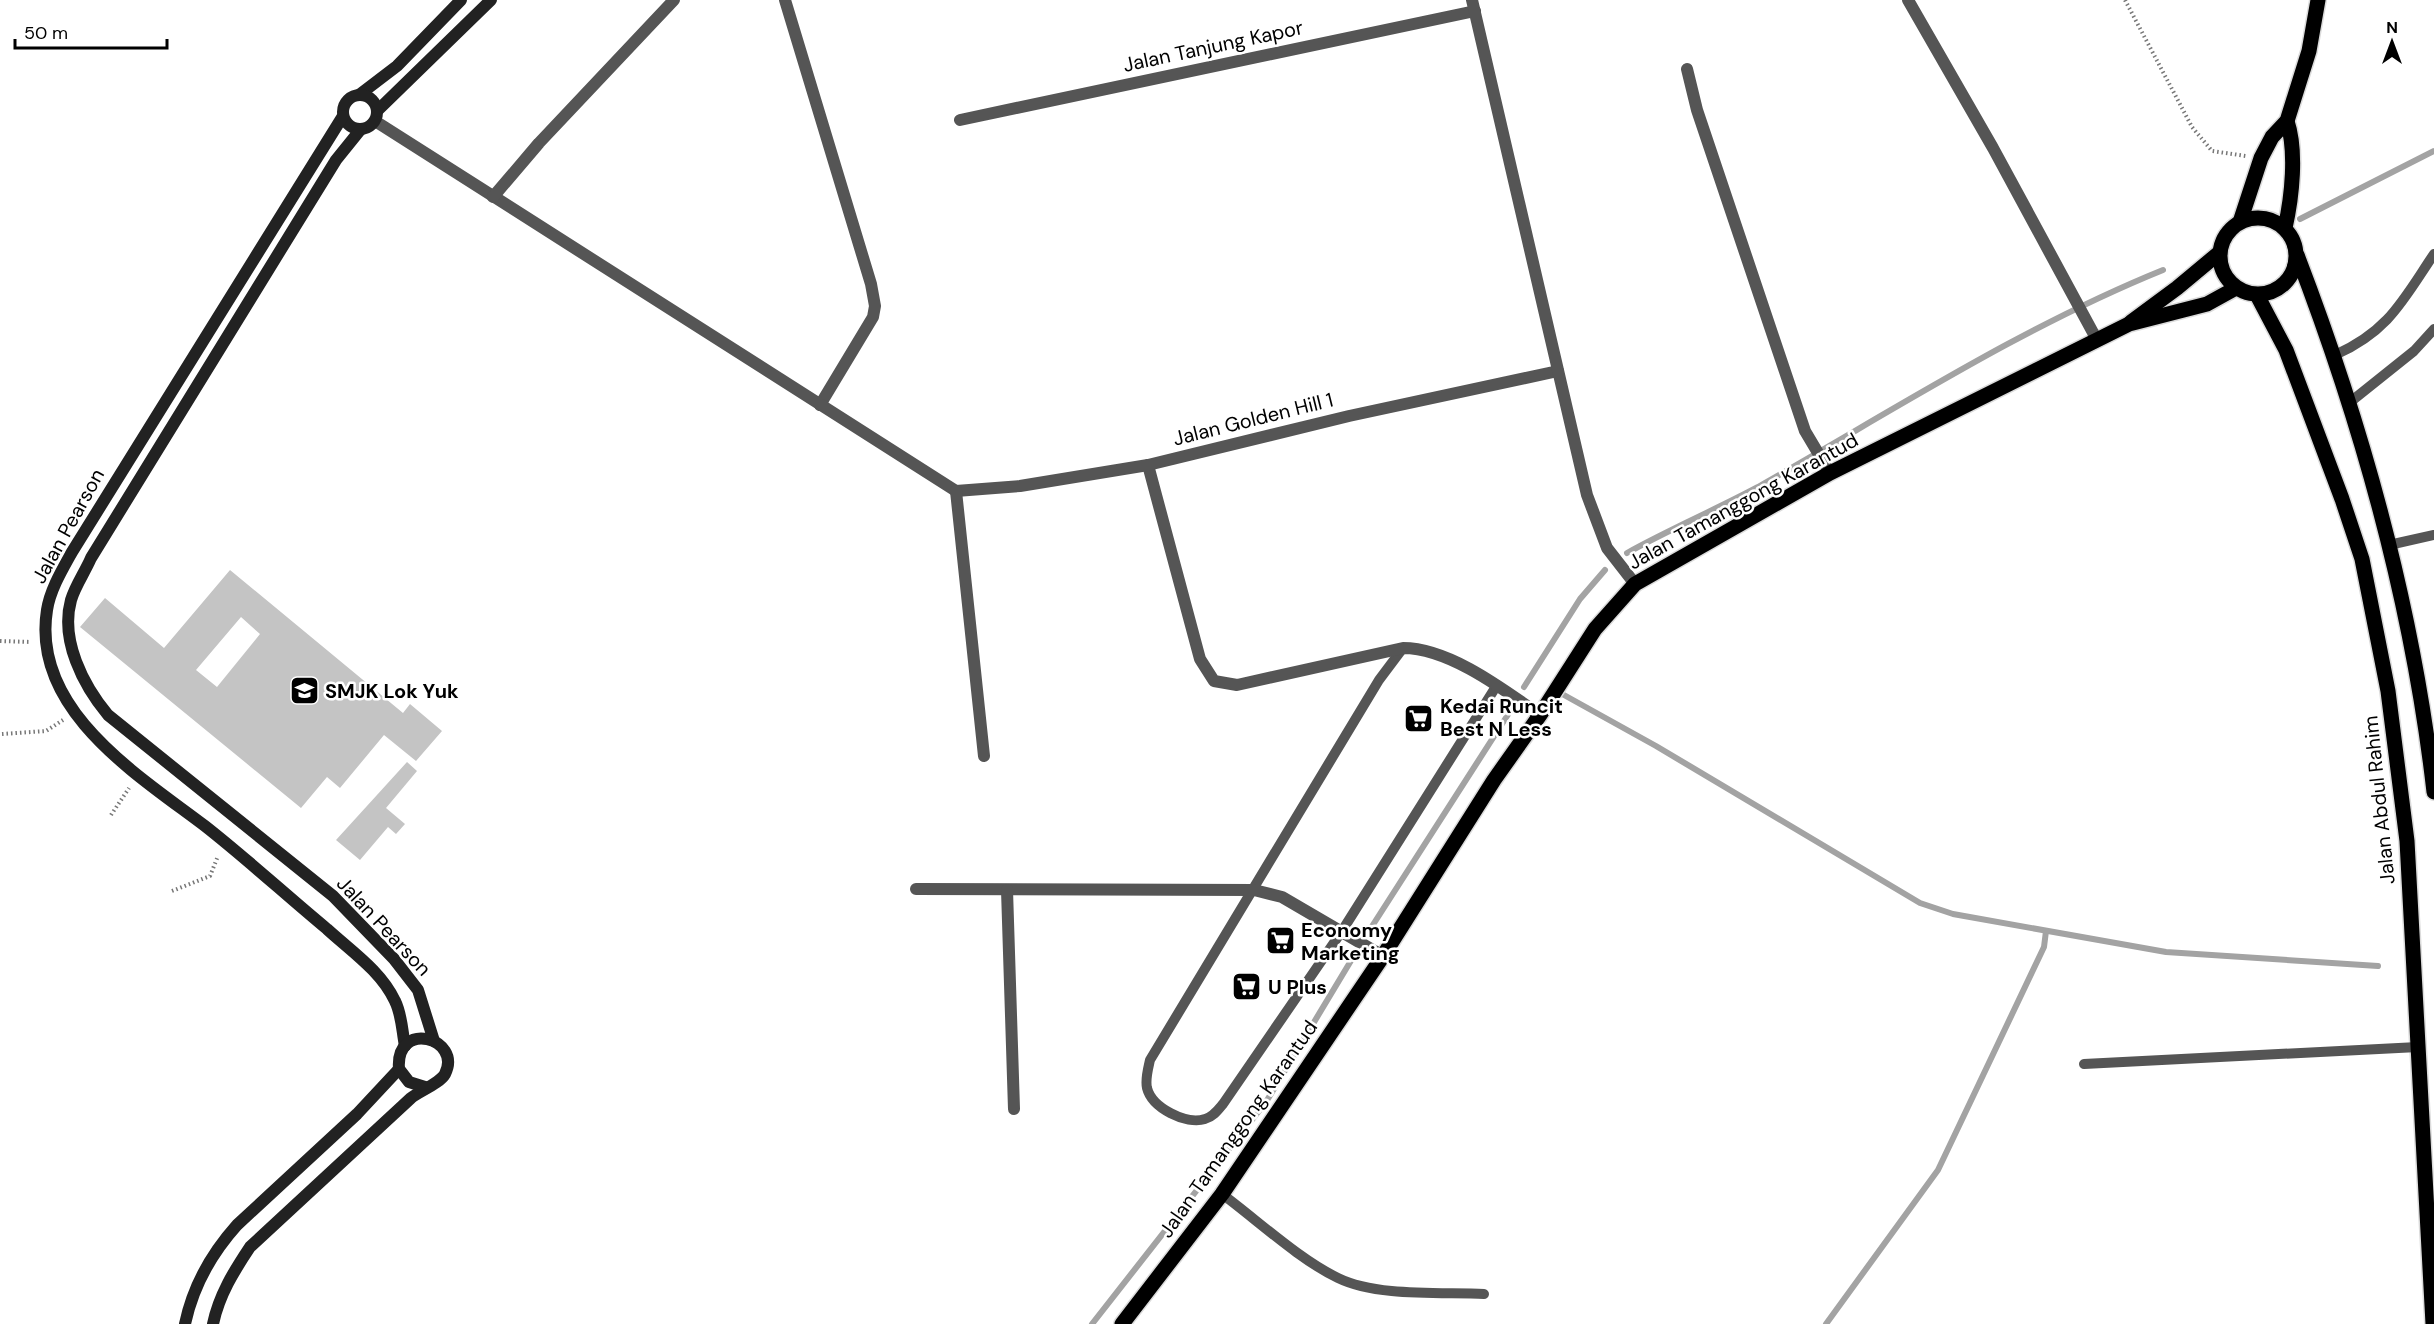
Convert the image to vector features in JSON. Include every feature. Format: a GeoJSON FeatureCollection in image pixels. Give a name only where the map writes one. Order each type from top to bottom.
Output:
{"type":"FeatureCollection","features":[{"type":"Feature","properties":{"kind":"main road"},"geometry":{"type":"LineString","coordinates":[[461,0],[397,66],[358,96],[349,100],[344,116],[350,126],[361,129],[376,116],[491,0]]}},
{"type":"Feature","properties":{"kind":"main road"},"geometry":{"type":"LineString","coordinates":[[2297,255],[2290,278],[2270,293],[2257,294],[2236,288],[2223,273],[2219,253],[2222,240],[2240,222],[2261,158],[2272,137],[2287,121],[2309,51],[2318,0]]}},
{"type":"Feature","properties":{"kind":"main road"},"geometry":{"type":"LineString","coordinates":[[358,96],[373,101],[376,116]]}},
{"type":"Feature","properties":{"kind":"main road","name":"Jalan Pearson"},"geometry":{"type":"LineString","coordinates":[[344,116],[72,552],[47,609],[46,642],[57,678],[74,713],[100,743],[224,841],[374,970],[396,1002],[405,1046]]}},
{"type":"Feature","properties":{"kind":"main road"},"geometry":{"type":"LineString","coordinates":[[2285,228],[2290,196],[2292,146],[2287,121]]}},
{"type":"Feature","properties":{"kind":"main road","name":"Jalan Pearson"},"geometry":{"type":"LineString","coordinates":[[361,129],[336,160],[91,558],[72,598],[68,623],[75,659],[84,680],[108,715],[333,896],[394,959],[418,990],[434,1041]]}},
{"type":"Feature","properties":{"kind":"main road"},"geometry":{"type":"LineString","coordinates":[[2240,222],[2264,218],[2285,228],[2295,245],[2335,355],[2389,545],[2415,665],[2434,792]]}},
{"type":"Feature","properties":{"kind":"main road","name":"Jalan Tamanggong Karantud"},"geometry":{"type":"LineString","coordinates":[[1122,1324],[1222,1194],[1383,956],[1494,780],[1540,715],[1594,629],[1635,584],[1830,473],[2129,324],[2219,253]]}},
{"type":"Feature","properties":{"kind":"main road","name":"Jalan Tamanggong Karantud"},"geometry":{"type":"LineString","coordinates":[[2129,324],[2207,304],[2236,288]]}},
{"type":"Feature","properties":{"kind":"main road","name":"Jalan Abdul Rahim"},"geometry":{"type":"LineString","coordinates":[[2257,294],[2286,350],[2322,442],[2362,559],[2377,627],[2398,756],[2407,841],[2433,1324]]}},
{"type":"Feature","properties":{"kind":"main road"},"geometry":{"type":"LineString","coordinates":[[185,1324],[196,1287],[218,1246],[237,1225],[370,1101],[399,1069],[400,1052],[405,1046],[419,1038],[434,1041],[445,1052],[447,1066],[440,1080],[425,1087],[250,1247],[232,1274],[221,1297],[213,1324]]}},
{"type":"Feature","properties":{"kind":"main road"},"geometry":{"type":"LineString","coordinates":[[399,1069],[409,1083],[425,1087]]}},
{"type":"Feature","properties":{"kind":"street"},"geometry":{"type":"LineString","coordinates":[[493,197],[539,143],[674,0]]}},
{"type":"Feature","properties":{"kind":"street"},"geometry":{"type":"LineString","coordinates":[[785,0],[871,284],[875,306],[873,317],[820,405]]}},
{"type":"Feature","properties":{"kind":"street"},"geometry":{"type":"LineString","coordinates":[[1908,0],[2097,340]]}},
{"type":"Feature","properties":{"kind":"street"},"geometry":{"type":"LineString","coordinates":[[1473,5],[1587,495],[1607,548],[1635,584]]}},
{"type":"Feature","properties":{"kind":"street","name":"Jalan Tanjung Kapor"},"geometry":{"type":"LineString","coordinates":[[960,120],[1473,5]]}},
{"type":"Feature","properties":{"kind":"street"},"geometry":{"type":"LineString","coordinates":[[1687,69],[1697,110],[1804,431],[1830,473]]}},
{"type":"Feature","properties":{"kind":"street"},"geometry":{"type":"LineString","coordinates":[[376,116],[493,197],[956,491],[984,756]]}},
{"type":"Feature","properties":{"kind":"street","name":"Jalan Golden Hill 1"},"geometry":{"type":"LineString","coordinates":[[956,491],[1020,486],[1148,465],[1349,416],[1558,372]]}},
{"type":"Feature","properties":{"kind":"street"},"geometry":{"type":"LineString","coordinates":[[1148,465],[1200,659],[1214,681],[1237,685],[1403,648],[1432,652],[1497,685],[1540,715]]}},
{"type":"Feature","properties":{"kind":"street"},"geometry":{"type":"LineString","coordinates":[[916,889],[1254,890],[1282,897],[1383,956]]}},
{"type":"Feature","properties":{"kind":"street"},"geometry":{"type":"LineString","coordinates":[[1007,890],[1014,1109]]}},
{"type":"Feature","properties":{"kind":"lane"},"geometry":{"type":"LineString","coordinates":[[2335,355],[2359,345],[2378,331],[2395,312],[2434,254]]}},
{"type":"Feature","properties":{"kind":"lane"},"geometry":{"type":"LineString","coordinates":[[2349,403],[2414,351],[2434,329]]}},
{"type":"Feature","properties":{"kind":"lane"},"geometry":{"type":"LineString","coordinates":[[2389,545],[2434,535]]}},
{"type":"Feature","properties":{"kind":"lane"},"geometry":{"type":"LineString","coordinates":[[1403,648],[1378,680],[1150,1060],[1147,1087],[1151,1098],[1173,1114],[1204,1120],[1214,1115],[1342,931],[1497,685]]}},
{"type":"Feature","properties":{"kind":"lane"},"geometry":{"type":"LineString","coordinates":[[2084,1064],[2418,1047]]}},
{"type":"Feature","properties":{"kind":"lane"},"geometry":{"type":"LineString","coordinates":[[1222,1194],[1316,1265],[1339,1279],[1363,1286],[1407,1291],[1484,1294]]}},
{"type":"Feature","properties":{"kind":"path"},"geometry":{"type":"LineString","coordinates":[[2126,0],[2192,128],[2212,151],[2261,158]]}},
{"type":"Feature","properties":{"kind":"path"},"geometry":{"type":"LineString","coordinates":[[0,641],[46,642]]}},
{"type":"Feature","properties":{"kind":"path"},"geometry":{"type":"LineString","coordinates":[[2,734],[46,731],[74,713]]}},
{"type":"Feature","properties":{"kind":"path"},"geometry":{"type":"LineString","coordinates":[[111,815],[138,775]]}},
{"type":"Feature","properties":{"kind":"path"},"geometry":{"type":"LineString","coordinates":[[172,891],[210,876],[224,841]]}},
{"type":"Feature","properties":{"kind":"building"},"geometry":{"type":"Polygon","coordinates":[[[230,570],[403,713],[410,704],[442,731],[416,761],[384,735],[340,788],[327,777],[301,808],[80,627],[105,598],[164,648],[230,570]],[[241,617],[196,670],[217,687],[260,634],[241,617]]]}},
{"type":"Feature","properties":{"kind":"building"},"geometry":{"type":"Polygon","coordinates":[[[407,762],[417,771],[386,808],[405,824],[396,834],[388,827],[360,860],[336,840],[407,762]]]}},
{"type":"Feature","properties":{"kind":"waterway"},"geometry":{"type":"LineString","coordinates":[[2300,219],[2434,151]]}},
{"type":"Feature","properties":{"kind":"waterway"},"geometry":{"type":"LineString","coordinates":[[1627,553],[1758,487],[2007,344],[2110,293],[2163,270]]}},
{"type":"Feature","properties":{"kind":"waterway"},"geometry":{"type":"LineString","coordinates":[[1524,687],[1580,599],[1605,570]]}},
{"type":"Feature","properties":{"kind":"waterway"},"geometry":{"type":"LineString","coordinates":[[1564,695],[1656,746],[1920,903],[1953,914],[2166,952],[2378,966]]}},
{"type":"Feature","properties":{"kind":"waterway"},"geometry":{"type":"LineString","coordinates":[[1369,931],[1509,713]]}},
{"type":"Feature","properties":{"kind":"waterway"},"geometry":{"type":"LineString","coordinates":[[1826,1324],[1938,1170],[2044,947],[2046,931]]}},
{"type":"Feature","properties":{"kind":"waterway"},"geometry":{"type":"LineString","coordinates":[[1092,1324],[1266,1102],[1355,954]]}},
{"type":"Feature","properties":{"kind":"place","name":"SMJK Lok Yuk"},"geometry":{"type":"Point","coordinates":[304,691]}},
{"type":"Feature","properties":{"kind":"place","name":"Kedai Runcit Best N Less"},"geometry":{"type":"Point","coordinates":[1419,718]}},
{"type":"Feature","properties":{"kind":"place","name":"Economy Marketing"},"geometry":{"type":"Point","coordinates":[1280,941]}},
{"type":"Feature","properties":{"kind":"place","name":"U Plus"},"geometry":{"type":"Point","coordinates":[1247,987]}}]}
